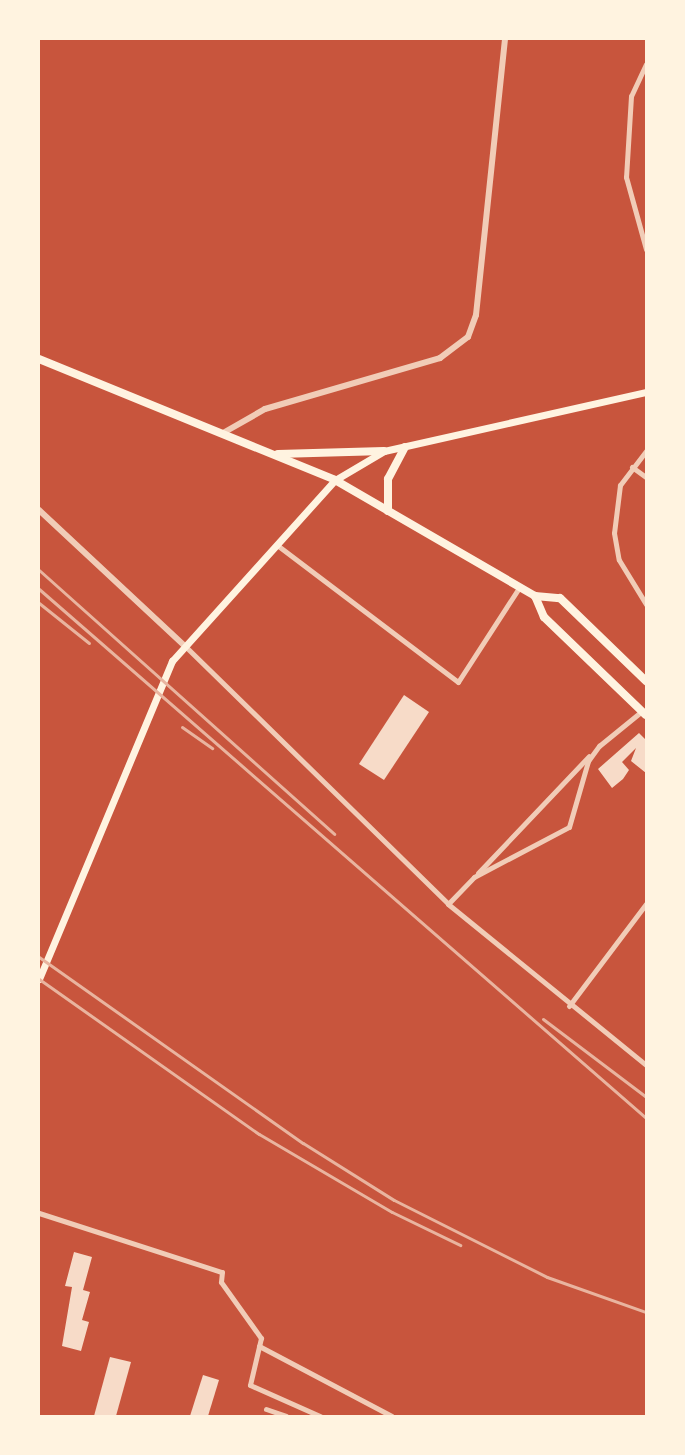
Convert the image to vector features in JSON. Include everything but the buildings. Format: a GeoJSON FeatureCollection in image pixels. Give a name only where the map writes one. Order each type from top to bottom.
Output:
{"type":"FeatureCollection","features":[{"type":"Feature","properties":{"kind":"main road"},"geometry":{"type":"LineString","coordinates":[[39,359],[223,432],[335,480],[535,596],[560,598],[646,681]]}},
{"type":"Feature","properties":{"kind":"main road"},"geometry":{"type":"LineString","coordinates":[[273,454],[384,451],[646,392]]}},
{"type":"Feature","properties":{"kind":"main road"},"geometry":{"type":"LineString","coordinates":[[388,511],[388,478],[405,447]]}},
{"type":"Feature","properties":{"kind":"main road"},"geometry":{"type":"LineString","coordinates":[[39,979],[172,661],[335,480],[384,451]]}},
{"type":"Feature","properties":{"kind":"main road"},"geometry":{"type":"LineString","coordinates":[[535,596],[544,617],[644,713]]}},
{"type":"Feature","properties":{"kind":"street"},"geometry":{"type":"LineString","coordinates":[[223,432],[265,409],[440,358],[468,337],[476,315],[505,39]]}},
{"type":"Feature","properties":{"kind":"street"},"geometry":{"type":"LineString","coordinates":[[646,64],[631,96],[626,177],[646,249]]}},
{"type":"Feature","properties":{"kind":"street"},"geometry":{"type":"LineString","coordinates":[[646,451],[620,485],[614,533],[619,560],[646,604]]}},
{"type":"Feature","properties":{"kind":"street"},"geometry":{"type":"LineString","coordinates":[[632,467],[646,477]]}},
{"type":"Feature","properties":{"kind":"street"},"geometry":{"type":"LineString","coordinates":[[39,510],[186,647],[448,904],[568,1006],[646,1065]]}},
{"type":"Feature","properties":{"kind":"street"},"geometry":{"type":"LineString","coordinates":[[277,545],[458,682],[520,586]]}},
{"type":"Feature","properties":{"kind":"street"},"geometry":{"type":"LineString","coordinates":[[448,904],[599,746],[644,713]]}},
{"type":"Feature","properties":{"kind":"street"},"geometry":{"type":"LineString","coordinates":[[474,877],[569,827],[580,781],[599,746]]}},
{"type":"Feature","properties":{"kind":"street"},"geometry":{"type":"LineString","coordinates":[[568,1006],[646,904]]}},
{"type":"Feature","properties":{"kind":"street"},"geometry":{"type":"LineString","coordinates":[[39,1213],[222,1272],[221,1282],[254,1322],[259,1346],[250,1385],[320,1416]]}},
{"type":"Feature","properties":{"kind":"street"},"geometry":{"type":"LineString","coordinates":[[259,1346],[392,1416]]}},
{"type":"Feature","properties":{"kind":"street"},"geometry":{"type":"LineString","coordinates":[[266,1409],[286,1416]]}},
{"type":"Feature","properties":{"kind":"railway"},"geometry":{"type":"LineString","coordinates":[[39,570],[334,834]]}},
{"type":"Feature","properties":{"kind":"railway"},"geometry":{"type":"LineString","coordinates":[[39,589],[646,1118]]}},
{"type":"Feature","properties":{"kind":"railway"},"geometry":{"type":"LineString","coordinates":[[39,603],[89,643]]}},
{"type":"Feature","properties":{"kind":"railway"},"geometry":{"type":"LineString","coordinates":[[182,727],[212,748]]}},
{"type":"Feature","properties":{"kind":"railway"},"geometry":{"type":"LineString","coordinates":[[39,957],[303,1143],[394,1200],[547,1277],[646,1312]]}},
{"type":"Feature","properties":{"kind":"railway"},"geometry":{"type":"LineString","coordinates":[[39,979],[259,1134],[392,1212],[460,1245]]}},
{"type":"Feature","properties":{"kind":"railway"},"geometry":{"type":"LineString","coordinates":[[543,1019],[646,1097]]}}]}
